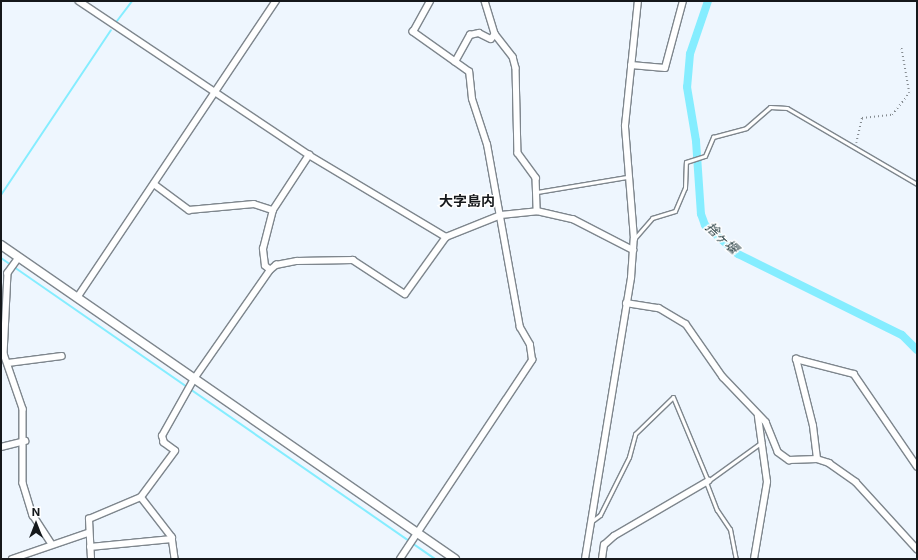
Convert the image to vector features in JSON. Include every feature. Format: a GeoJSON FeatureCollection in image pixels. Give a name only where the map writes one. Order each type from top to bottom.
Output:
{"type":"FeatureCollection","features":[{"type":"Feature","properties":{"kind":"street"},"geometry":{"type":"LineString","coordinates":[[79,1],[309,156],[446,237]]}},
{"type":"Feature","properties":{"kind":"street"},"geometry":{"type":"LineString","coordinates":[[77,298],[276,1]]}},
{"type":"Feature","properties":{"kind":"street"},"geometry":{"type":"LineString","coordinates":[[400,559],[530,366],[530,345],[520,328],[501,215],[486,139],[472,99],[470,72],[413,32],[430,1]]}},
{"type":"Feature","properties":{"kind":"street"},"geometry":{"type":"LineString","coordinates":[[485,1],[495,34],[513,58],[516,68],[518,152],[536,178],[537,211]]}},
{"type":"Feature","properties":{"kind":"street"},"geometry":{"type":"LineString","coordinates":[[585,559],[626,303],[633,250],[634,239],[627,177],[625,126],[638,1]]}},
{"type":"Feature","properties":{"kind":"street"},"geometry":{"type":"LineString","coordinates":[[631,65],[664,68],[683,1]]}},
{"type":"Feature","properties":{"kind":"street"},"geometry":{"type":"LineString","coordinates":[[455,62],[470,35],[478,33],[491,39],[495,34]]}},
{"type":"Feature","properties":{"kind":"street"},"geometry":{"type":"LineString","coordinates":[[270,270],[265,266],[263,249],[273,210],[309,156]]}},
{"type":"Feature","properties":{"kind":"street"},"geometry":{"type":"LineString","coordinates":[[154,184],[189,210],[254,204],[273,210]]}},
{"type":"Feature","properties":{"kind":"street"},"geometry":{"type":"LineString","coordinates":[[91,559],[88,533],[91,516],[141,497],[175,452],[164,442],[162,436],[194,379],[270,270],[276,265],[303,261],[353,260],[405,294],[446,237],[501,215],[537,211],[573,219],[633,250]]}},
{"type":"Feature","properties":{"kind":"street"},"geometry":{"type":"LineString","coordinates":[[1,245],[455,559]]}},
{"type":"Feature","properties":{"kind":"street"},"geometry":{"type":"LineString","coordinates":[[19,258],[8,273],[4,354],[23,408],[25,441],[23,483],[33,515],[52,544]]}},
{"type":"Feature","properties":{"kind":"street"},"geometry":{"type":"LineString","coordinates":[[626,303],[659,308],[686,324],[723,377],[771,430],[774,446],[784,458],[816,459],[829,463],[856,482],[917,549]]}},
{"type":"Feature","properties":{"kind":"street"},"geometry":{"type":"LineString","coordinates":[[8,363],[62,356]]}},
{"type":"Feature","properties":{"kind":"street"},"geometry":{"type":"LineString","coordinates":[[816,459],[813,426],[796,359],[854,374],[917,466]]}},
{"type":"Feature","properties":{"kind":"street"},"geometry":{"type":"LineString","coordinates":[[754,559],[767,491],[763,441],[758,417]]}},
{"type":"Feature","properties":{"kind":"street"},"geometry":{"type":"LineString","coordinates":[[1,447],[25,441]]}},
{"type":"Feature","properties":{"kind":"street"},"geometry":{"type":"LineString","coordinates":[[602,559],[604,545],[614,536],[707,482]]}},
{"type":"Feature","properties":{"kind":"street"},"geometry":{"type":"LineString","coordinates":[[141,497],[172,539],[175,559]]}},
{"type":"Feature","properties":{"kind":"street"},"geometry":{"type":"LineString","coordinates":[[12,559],[52,544],[88,533]]}},
{"type":"Feature","properties":{"kind":"street"},"geometry":{"type":"LineString","coordinates":[[90,547],[172,539]]}},
{"type":"Feature","properties":{"kind":"lane"},"geometry":{"type":"LineString","coordinates":[[634,239],[652,218],[675,211],[685,188],[686,162],[705,156],[714,137],[746,128],[770,107],[782,106],[856,145],[917,184]]}},
{"type":"Feature","properties":{"kind":"lane"},"geometry":{"type":"LineString","coordinates":[[537,192],[627,177]]}},
{"type":"Feature","properties":{"kind":"lane"},"geometry":{"type":"LineString","coordinates":[[591,522],[600,515],[628,457],[635,434],[674,397],[717,510],[730,528],[736,559]]}},
{"type":"Feature","properties":{"kind":"lane"},"geometry":{"type":"LineString","coordinates":[[707,482],[763,441]]}},
{"type":"Feature","properties":{"kind":"path"},"geometry":{"type":"LineString","coordinates":[[856,145],[862,118],[892,115],[909,93],[901,47]]}},
{"type":"Feature","properties":{"kind":"waterway"},"geometry":{"type":"LineString","coordinates":[[117,21],[132,1]]}},
{"type":"Feature","properties":{"kind":"waterway","name":"捨ヶ堰"},"geometry":{"type":"LineString","coordinates":[[708,1],[690,54],[687,87],[696,141],[701,214],[705,225],[738,254],[902,335],[917,350]]}},
{"type":"Feature","properties":{"kind":"waterway"},"geometry":{"type":"LineString","coordinates":[[1,195],[111,30]]}},
{"type":"Feature","properties":{"kind":"waterway"},"geometry":{"type":"LineString","coordinates":[[1,258],[435,559]]}},
{"type":"Feature","properties":{"kind":"district","name":"大字島内"},"geometry":{"type":"Point","coordinates":[467,201]}}]}
